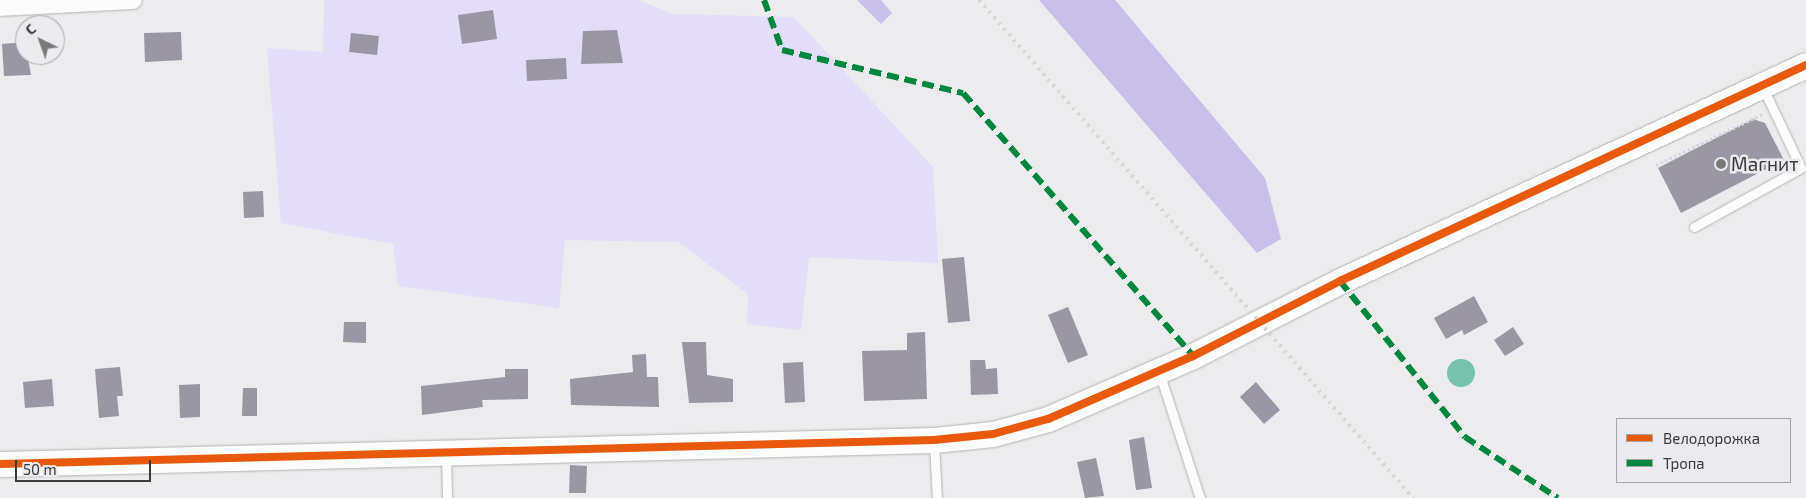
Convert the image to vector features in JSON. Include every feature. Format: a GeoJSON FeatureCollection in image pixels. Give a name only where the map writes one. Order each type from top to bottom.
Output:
{"type":"FeatureCollection","features":[{"type":"Feature","properties":{"kind":"street"},"geometry":{"type":"LineString","coordinates":[[0,7],[132,0]]}},
{"type":"Feature","properties":{"kind":"street"},"geometry":{"type":"LineString","coordinates":[[0,464],[446,450],[934,440],[993,434],[1048,419],[1158,371],[1340,281],[1806,65]]}},
{"type":"Feature","properties":{"kind":"lane"},"geometry":{"type":"LineString","coordinates":[[1694,227],[1802,168],[1762,86]]}},
{"type":"Feature","properties":{"kind":"lane"},"geometry":{"type":"LineString","coordinates":[[1158,371],[1200,498]]}},
{"type":"Feature","properties":{"kind":"lane"},"geometry":{"type":"LineString","coordinates":[[934,440],[937,498]]}},
{"type":"Feature","properties":{"kind":"lane"},"geometry":{"type":"LineString","coordinates":[[446,450],[447,498]]}},
{"type":"Feature","properties":{"kind":"path"},"geometry":{"type":"LineString","coordinates":[[1656,165],[1759,117]]}},
{"type":"Feature","properties":{"kind":"shaded area"},"geometry":{"type":"Polygon","coordinates":[[[324,0],[638,0],[673,14],[794,17],[933,167],[938,263],[809,257],[801,330],[747,324],[748,294],[678,242],[565,240],[559,308],[398,286],[393,244],[281,223],[267,48],[323,52],[324,0]]]}},
{"type":"Feature","properties":{"kind":"shaded area"},"geometry":{"type":"Polygon","coordinates":[[[857,0],[881,0],[892,13],[881,24],[857,0]]]}},
{"type":"Feature","properties":{"kind":"shaded area"},"geometry":{"type":"Polygon","coordinates":[[[1039,0],[1115,0],[1265,178],[1281,239],[1257,253],[1039,0]]]}},
{"type":"Feature","properties":{"kind":"shaded area"},"geometry":{"type":"Polygon","coordinates":[[[1461,359],[1471,363],[1475,373],[1471,383],[1461,387],[1451,383],[1447,373],[1451,363],[1461,359]]]}},
{"type":"Feature","properties":{"kind":"building"},"geometry":{"type":"Polygon","coordinates":[[[493,10],[497,39],[462,44],[458,15],[493,10]]]}},
{"type":"Feature","properties":{"kind":"building"},"geometry":{"type":"Polygon","coordinates":[[[617,30],[623,63],[581,64],[583,31],[617,30]]]}},
{"type":"Feature","properties":{"kind":"building"},"geometry":{"type":"Polygon","coordinates":[[[181,32],[182,60],[145,62],[144,33],[181,32]]]}},
{"type":"Feature","properties":{"kind":"building"},"geometry":{"type":"Polygon","coordinates":[[[351,33],[379,36],[377,55],[349,52],[351,33]]]}},
{"type":"Feature","properties":{"kind":"building"},"geometry":{"type":"Polygon","coordinates":[[[15,43],[15,65],[29,65],[31,75],[4,76],[2,44],[15,43]]]}},
{"type":"Feature","properties":{"kind":"building"},"geometry":{"type":"Polygon","coordinates":[[[566,58],[567,79],[527,81],[526,60],[566,58]]]}},
{"type":"Feature","properties":{"kind":"building","name":"Магнит"},"geometry":{"type":"Polygon","coordinates":[[[1753,119],[1765,123],[1784,160],[1681,213],[1658,168],[1753,119]]]}},
{"type":"Feature","properties":{"kind":"building"},"geometry":{"type":"Polygon","coordinates":[[[263,191],[264,217],[244,218],[243,192],[263,191]]]}},
{"type":"Feature","properties":{"kind":"building"},"geometry":{"type":"Polygon","coordinates":[[[964,257],[970,321],[948,323],[942,259],[964,257]]]}},
{"type":"Feature","properties":{"kind":"building"},"geometry":{"type":"Polygon","coordinates":[[[1474,296],[1488,322],[1464,335],[1462,330],[1446,339],[1434,318],[1474,296]]]}},
{"type":"Feature","properties":{"kind":"building"},"geometry":{"type":"Polygon","coordinates":[[[1068,307],[1088,355],[1068,363],[1048,315],[1068,307]]]}},
{"type":"Feature","properties":{"kind":"building"},"geometry":{"type":"Polygon","coordinates":[[[344,322],[366,322],[366,343],[343,342],[344,322]]]}},
{"type":"Feature","properties":{"kind":"building"},"geometry":{"type":"Polygon","coordinates":[[[1513,327],[1524,344],[1505,356],[1494,340],[1513,327]]]}},
{"type":"Feature","properties":{"kind":"building"},"geometry":{"type":"Polygon","coordinates":[[[925,332],[927,399],[864,401],[862,351],[907,350],[907,333],[925,332]]]}},
{"type":"Feature","properties":{"kind":"building"},"geometry":{"type":"Polygon","coordinates":[[[682,342],[706,342],[707,375],[733,379],[733,402],[689,403],[682,342]]]}},
{"type":"Feature","properties":{"kind":"building"},"geometry":{"type":"Polygon","coordinates":[[[646,354],[647,377],[658,377],[659,407],[571,405],[570,379],[633,372],[632,355],[646,354]]]}},
{"type":"Feature","properties":{"kind":"building"},"geometry":{"type":"Polygon","coordinates":[[[970,360],[985,360],[986,369],[997,368],[998,394],[971,395],[970,360]]]}},
{"type":"Feature","properties":{"kind":"building"},"geometry":{"type":"Polygon","coordinates":[[[803,362],[805,402],[785,403],[783,363],[803,362]]]}},
{"type":"Feature","properties":{"kind":"building"},"geometry":{"type":"Polygon","coordinates":[[[120,367],[123,396],[117,396],[119,416],[99,418],[95,369],[120,367]]]}},
{"type":"Feature","properties":{"kind":"building"},"geometry":{"type":"Polygon","coordinates":[[[505,369],[528,369],[528,399],[482,400],[483,407],[422,415],[421,386],[505,377],[505,369]]]}},
{"type":"Feature","properties":{"kind":"building"},"geometry":{"type":"Polygon","coordinates":[[[52,379],[54,406],[25,408],[23,382],[52,379]]]}},
{"type":"Feature","properties":{"kind":"building"},"geometry":{"type":"Polygon","coordinates":[[[1256,382],[1280,410],[1264,424],[1240,397],[1256,382]]]}},
{"type":"Feature","properties":{"kind":"building"},"geometry":{"type":"Polygon","coordinates":[[[200,384],[200,417],[180,418],[179,385],[200,384]]]}},
{"type":"Feature","properties":{"kind":"building"},"geometry":{"type":"Polygon","coordinates":[[[243,388],[257,388],[257,416],[242,416],[243,388]]]}},
{"type":"Feature","properties":{"kind":"building"},"geometry":{"type":"Polygon","coordinates":[[[1144,437],[1152,488],[1136,490],[1129,440],[1144,437]]]}},
{"type":"Feature","properties":{"kind":"building"},"geometry":{"type":"Polygon","coordinates":[[[1096,458],[1104,496],[1085,498],[1077,462],[1096,458]]]}},
{"type":"Feature","properties":{"kind":"building"},"geometry":{"type":"Polygon","coordinates":[[[570,465],[587,466],[586,493],[569,493],[570,465]]]}},
{"type":"Feature","properties":{"kind":"railway"},"geometry":{"type":"LineString","coordinates":[[979,0],[1413,498]]}},
{"type":"Feature","properties":{"kind":"marked path"},"geometry":{"type":"LineString","coordinates":[[764,0],[782,50],[963,93],[1193,356]]}},
{"type":"Feature","properties":{"kind":"marked path"},"geometry":{"type":"LineString","coordinates":[[1340,281],[1465,437],[1558,498]]}},
{"type":"Feature","properties":{"kind":"cycle path"},"geometry":{"type":"LineString","coordinates":[[0,464],[934,440],[993,434],[1048,419],[1193,356],[1340,281],[1806,65]]}},
{"type":"Feature","properties":{"kind":"place","name":"Магнит"},"geometry":{"type":"Point","coordinates":[1721,164]}}]}
